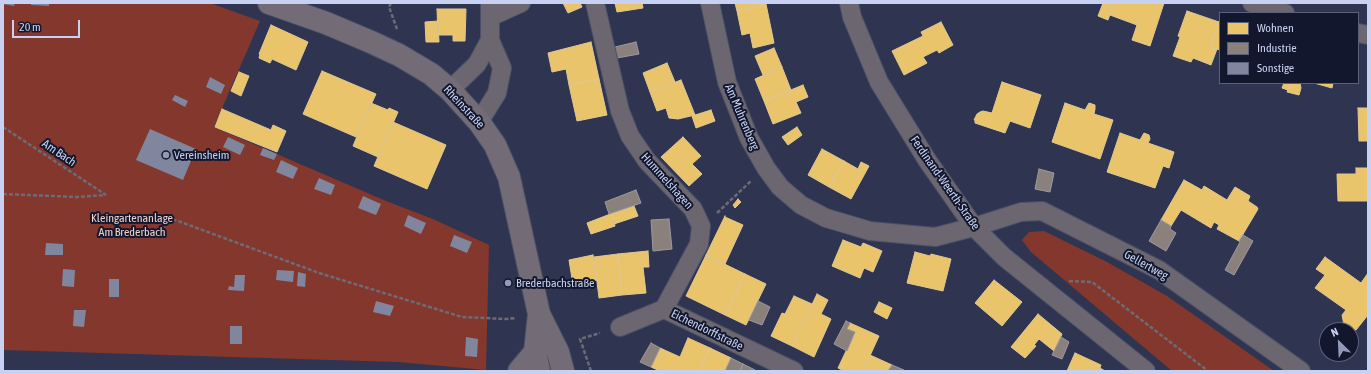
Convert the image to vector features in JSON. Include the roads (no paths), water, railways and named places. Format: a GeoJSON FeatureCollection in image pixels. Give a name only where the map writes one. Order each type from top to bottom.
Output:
{"type":"FeatureCollection","features":[{"type":"Feature","properties":{"kind":"street","name":"Rheinstraße"},"geometry":{"type":"LineString","coordinates":[[269,3],[326,23],[399,55],[430,74],[450,90],[480,122],[495,145],[509,177],[539,314],[558,352],[563,371]]}},
{"type":"Feature","properties":{"kind":"street"},"geometry":{"type":"LineString","coordinates":[[480,122],[497,93],[502,68],[490,40],[490,10],[521,3]]}},
{"type":"Feature","properties":{"kind":"street","name":"Hummelshagen"},"geometry":{"type":"LineString","coordinates":[[595,3],[620,111],[630,136],[647,161],[693,209],[701,226],[699,244],[664,309]]}},
{"type":"Feature","properties":{"kind":"street","name":"Am Muhrenberg"},"geometry":{"type":"LineString","coordinates":[[710,3],[727,82],[749,138],[766,168],[780,187],[801,204],[826,218],[870,231],[935,237],[974,227]]}},
{"type":"Feature","properties":{"kind":"street","name":"Ferdinand-Weerth-Straße"},"geometry":{"type":"LineString","coordinates":[[849,3],[852,17],[879,82],[927,160],[974,227],[1004,257],[1146,371]]}},
{"type":"Feature","properties":{"kind":"street"},"geometry":{"type":"LineString","coordinates":[[1252,3],[1281,12]]}},
{"type":"Feature","properties":{"kind":"street"},"geometry":{"type":"LineString","coordinates":[[450,90],[477,64],[490,40]]}},
{"type":"Feature","properties":{"kind":"street","name":"Gellertweg"},"geometry":{"type":"LineString","coordinates":[[974,227],[1020,212],[1042,211],[1159,270],[1302,371]]}},
{"type":"Feature","properties":{"kind":"street","name":"Eichendorffstraße"},"geometry":{"type":"LineString","coordinates":[[620,327],[664,309],[794,371]]}},
{"type":"Feature","properties":{"kind":"street","name":"Rheinstraße"},"geometry":{"type":"LineString","coordinates":[[537,361],[539,314]]}},
{"type":"Feature","properties":{"kind":"street"},"geometry":{"type":"LineString","coordinates":[[519,371],[537,361]]}},
{"type":"Feature","properties":{"kind":"place","name":"Vereinsheim"},"geometry":{"type":"Point","coordinates":[166,155]}},
{"type":"Feature","properties":{"kind":"place","name":"Brederbachstraße"},"geometry":{"type":"Point","coordinates":[508,283]}},
{"type":"Feature","properties":{"kind":"park label","name":"Kleingartenanlage Am Brederbach"},"geometry":{"type":"Point","coordinates":[132,225]}}]}
